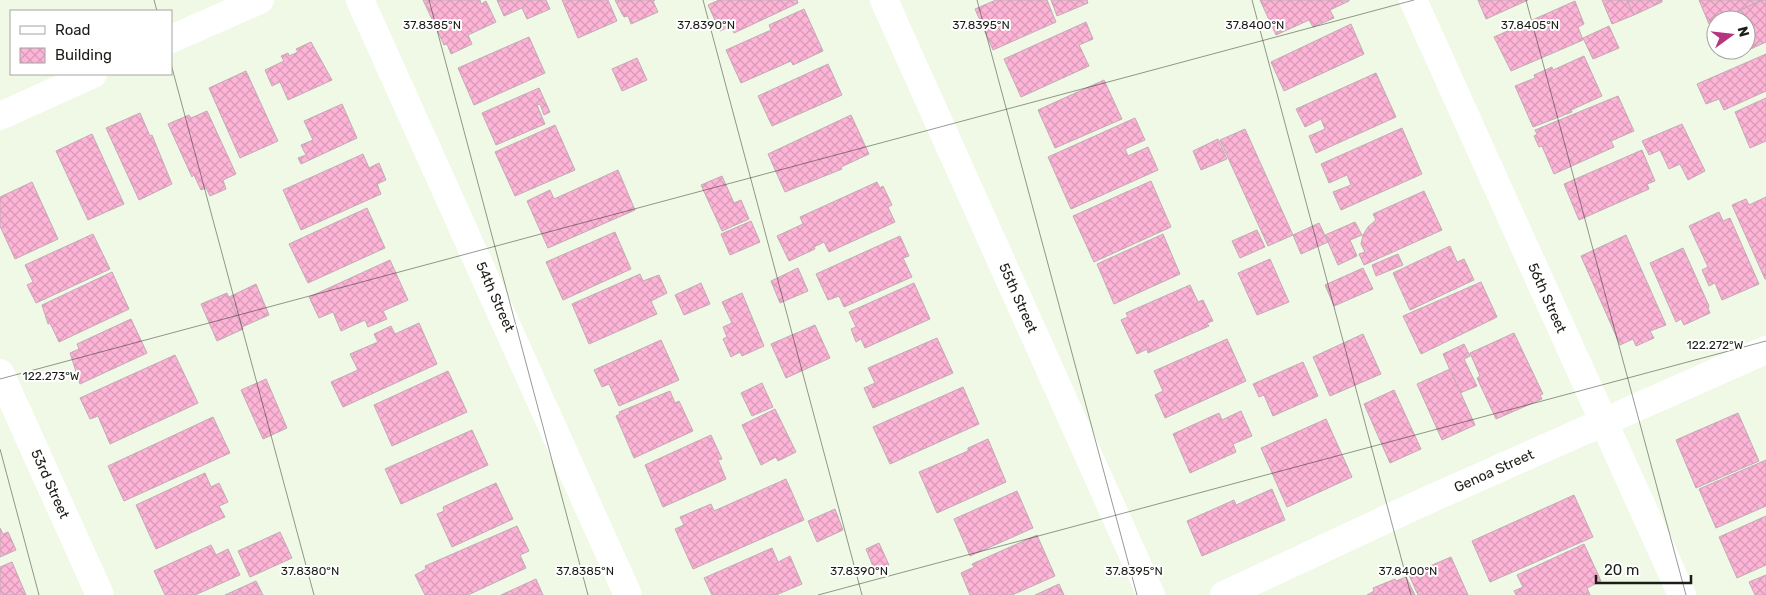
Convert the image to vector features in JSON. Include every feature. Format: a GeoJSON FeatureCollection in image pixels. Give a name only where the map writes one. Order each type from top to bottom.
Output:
{"type":"FeatureCollection","features":[{"type":"Feature","properties":{"kind":"street"},"geometry":{"type":"LineString","coordinates":[[172,39],[260,0]]}},
{"type":"Feature","properties":{"kind":"street","name":"54th Street"},"geometry":{"type":"LineString","coordinates":[[360,0],[628,595]]}},
{"type":"Feature","properties":{"kind":"street","name":"55th Street"},"geometry":{"type":"LineString","coordinates":[[884,0],[1151,595]]}},
{"type":"Feature","properties":{"kind":"street","name":"56th Street"},"geometry":{"type":"LineString","coordinates":[[1413,0],[1682,595]]}},
{"type":"Feature","properties":{"kind":"street"},"geometry":{"type":"LineString","coordinates":[[0,116],[91,75]]}},
{"type":"Feature","properties":{"kind":"street","name":"Genoa Street"},"geometry":{"type":"LineString","coordinates":[[1224,595],[1766,350]]}},
{"type":"Feature","properties":{"kind":"street","name":"53rd Street"},"geometry":{"type":"LineString","coordinates":[[0,373],[100,595]]}},
{"type":"Feature","properties":{"kind":"building"},"geometry":{"type":"Polygon","coordinates":[[[423,0],[480,0],[481,4],[486,1],[496,22],[468,35],[472,44],[451,54],[447,44],[444,45],[423,0]]]}},
{"type":"Feature","properties":{"kind":"building"},"geometry":{"type":"Polygon","coordinates":[[[497,0],[546,0],[550,9],[527,19],[522,8],[504,16],[497,0]]]}},
{"type":"Feature","properties":{"kind":"building"},"geometry":{"type":"Polygon","coordinates":[[[562,0],[608,0],[617,21],[578,38],[562,0]]]}},
{"type":"Feature","properties":{"kind":"building"},"geometry":{"type":"Polygon","coordinates":[[[615,0],[655,0],[653,1],[658,12],[631,24],[628,16],[624,17],[615,0]]]}},
{"type":"Feature","properties":{"kind":"building"},"geometry":{"type":"Polygon","coordinates":[[[719,0],[797,0],[798,3],[734,33],[731,26],[720,31],[708,5],[719,0]]]}},
{"type":"Feature","properties":{"kind":"building"},"geometry":{"type":"Polygon","coordinates":[[[996,0],[1047,0],[1056,22],[993,50],[975,9],[996,0]]]}},
{"type":"Feature","properties":{"kind":"building"},"geometry":{"type":"Polygon","coordinates":[[[1051,0],[1087,0],[1088,3],[1057,16],[1051,0]]]}},
{"type":"Feature","properties":{"kind":"building"},"geometry":{"type":"Polygon","coordinates":[[[1260,0],[1349,1],[1330,10],[1334,18],[1313,27],[1309,20],[1276,35],[1260,0]]]}},
{"type":"Feature","properties":{"kind":"building"},"geometry":{"type":"Polygon","coordinates":[[[1478,0],[1528,0],[1486,19],[1478,0]]]}},
{"type":"Feature","properties":{"kind":"building"},"geometry":{"type":"Polygon","coordinates":[[[1602,0],[1627,0],[1634,15],[1612,24],[1602,0]]]}},
{"type":"Feature","properties":{"kind":"building"},"geometry":{"type":"Polygon","coordinates":[[[1627,0],[1662,0],[1662,2],[1634,15],[1627,0]]]}},
{"type":"Feature","properties":{"kind":"building"},"geometry":{"type":"Polygon","coordinates":[[[1699,0],[1763,0],[1740,10],[1706,10],[1706,17],[1699,0]]]}},
{"type":"Feature","properties":{"kind":"building"},"geometry":{"type":"Polygon","coordinates":[[[1766,0],[1766,42],[1756,47],[1756,10],[1741,10],[1766,0]]]}},
{"type":"Feature","properties":{"kind":"building"},"geometry":{"type":"Polygon","coordinates":[[[1575,1],[1584,24],[1578,27],[1583,40],[1511,71],[1494,37],[1575,1]]]}},
{"type":"Feature","properties":{"kind":"building"},"geometry":{"type":"Polygon","coordinates":[[[804,9],[823,51],[793,65],[791,61],[741,83],[726,50],[771,30],[769,25],[804,9]]]}},
{"type":"Feature","properties":{"kind":"building"},"geometry":{"type":"Polygon","coordinates":[[[1086,22],[1093,39],[1079,45],[1089,66],[1021,97],[1004,59],[1086,22]]]}},
{"type":"Feature","properties":{"kind":"building"},"geometry":{"type":"Polygon","coordinates":[[[1351,24],[1364,54],[1284,91],[1271,62],[1351,24]]]}},
{"type":"Feature","properties":{"kind":"building"},"geometry":{"type":"Polygon","coordinates":[[[1609,26],[1619,48],[1593,59],[1583,38],[1609,26]]]}},
{"type":"Feature","properties":{"kind":"building"},"geometry":{"type":"Polygon","coordinates":[[[529,37],[545,73],[474,105],[458,68],[529,37]]]}},
{"type":"Feature","properties":{"kind":"building"},"geometry":{"type":"Polygon","coordinates":[[[311,42],[332,80],[288,100],[280,82],[272,86],[265,70],[284,61],[281,56],[288,53],[289,56],[298,52],[296,49],[311,42]]]}},
{"type":"Feature","properties":{"kind":"building"},"geometry":{"type":"Polygon","coordinates":[[[1766,54],[1766,91],[1724,110],[1719,99],[1706,104],[1697,84],[1756,60],[1766,54]]]}},
{"type":"Feature","properties":{"kind":"building"},"geometry":{"type":"Polygon","coordinates":[[[1584,56],[1602,96],[1571,110],[1572,112],[1533,127],[1515,86],[1535,78],[1534,75],[1552,67],[1553,70],[1584,56]]]}},
{"type":"Feature","properties":{"kind":"building"},"geometry":{"type":"Polygon","coordinates":[[[637,58],[647,80],[622,91],[612,69],[637,58]]]}},
{"type":"Feature","properties":{"kind":"building"},"geometry":{"type":"Polygon","coordinates":[[[828,64],[842,95],[772,126],[758,96],[828,64]]]}},
{"type":"Feature","properties":{"kind":"building"},"geometry":{"type":"Polygon","coordinates":[[[246,71],[278,141],[240,158],[209,88],[246,71]]]}},
{"type":"Feature","properties":{"kind":"building"},"geometry":{"type":"Polygon","coordinates":[[[1376,73],[1396,117],[1316,153],[1309,136],[1325,129],[1321,119],[1305,127],[1296,109],[1376,73]]]}},
{"type":"Feature","properties":{"kind":"building"},"geometry":{"type":"Polygon","coordinates":[[[1104,80],[1122,119],[1055,148],[1038,110],[1104,80]]]}},
{"type":"Feature","properties":{"kind":"building"},"geometry":{"type":"Polygon","coordinates":[[[539,88],[550,112],[544,115],[540,104],[537,105],[545,124],[496,145],[482,113],[539,88]]]}},
{"type":"Feature","properties":{"kind":"building"},"geometry":{"type":"Polygon","coordinates":[[[1618,96],[1634,131],[1611,141],[1614,147],[1554,174],[1542,146],[1539,147],[1534,136],[1537,134],[1535,130],[1618,96]]]}},
{"type":"Feature","properties":{"kind":"building"},"geometry":{"type":"Polygon","coordinates":[[[1766,98],[1766,141],[1750,148],[1735,112],[1766,98]]]}},
{"type":"Feature","properties":{"kind":"building"},"geometry":{"type":"Polygon","coordinates":[[[342,104],[357,138],[301,164],[298,158],[306,155],[301,145],[313,140],[304,121],[342,104]]]}},
{"type":"Feature","properties":{"kind":"building"},"geometry":{"type":"Polygon","coordinates":[[[207,111],[236,174],[223,180],[226,189],[210,196],[206,188],[201,190],[194,175],[192,177],[168,124],[189,115],[191,118],[207,111]]]}},
{"type":"Feature","properties":{"kind":"building"},"geometry":{"type":"Polygon","coordinates":[[[140,113],[150,136],[152,135],[172,184],[139,200],[106,128],[140,113]]]}},
{"type":"Feature","properties":{"kind":"building"},"geometry":{"type":"Polygon","coordinates":[[[851,115],[869,154],[841,167],[842,169],[785,192],[768,154],[851,115]]]}},
{"type":"Feature","properties":{"kind":"building"},"geometry":{"type":"Polygon","coordinates":[[[1135,118],[1145,140],[1125,149],[1128,156],[1148,147],[1158,170],[1071,209],[1048,157],[1135,118]]]}},
{"type":"Feature","properties":{"kind":"building"},"geometry":{"type":"Polygon","coordinates":[[[1682,124],[1705,171],[1688,180],[1680,164],[1669,169],[1660,150],[1649,155],[1642,141],[1682,124]]]}},
{"type":"Feature","properties":{"kind":"building"},"geometry":{"type":"Polygon","coordinates":[[[555,125],[575,170],[515,196],[495,152],[555,125]]]}},
{"type":"Feature","properties":{"kind":"building"},"geometry":{"type":"Polygon","coordinates":[[[1402,128],[1422,174],[1341,210],[1333,192],[1351,185],[1347,175],[1329,183],[1321,164],[1402,128]]]}},
{"type":"Feature","properties":{"kind":"building"},"geometry":{"type":"Polygon","coordinates":[[[1245,129],[1293,235],[1268,246],[1220,140],[1245,129]]]}},
{"type":"Feature","properties":{"kind":"building"},"geometry":{"type":"Polygon","coordinates":[[[92,134],[124,204],[88,220],[56,151],[92,134]]]}},
{"type":"Feature","properties":{"kind":"building"},"geometry":{"type":"Polygon","coordinates":[[[1218,139],[1227,159],[1201,170],[1193,151],[1218,139]]]}},
{"type":"Feature","properties":{"kind":"building"},"geometry":{"type":"Polygon","coordinates":[[[1642,150],[1655,181],[1647,184],[1649,189],[1579,220],[1564,184],[1642,150]]]}},
{"type":"Feature","properties":{"kind":"building"},"geometry":{"type":"Polygon","coordinates":[[[363,154],[369,168],[379,163],[386,180],[377,184],[381,194],[301,230],[283,190],[363,154]]]}},
{"type":"Feature","properties":{"kind":"building"},"geometry":{"type":"Polygon","coordinates":[[[618,170],[635,210],[548,248],[527,201],[550,190],[554,199],[618,170]]]}},
{"type":"Feature","properties":{"kind":"building"},"geometry":{"type":"Polygon","coordinates":[[[722,176],[734,203],[741,200],[749,219],[722,231],[701,185],[722,176]]]}},
{"type":"Feature","properties":{"kind":"building"},"geometry":{"type":"Polygon","coordinates":[[[1151,181],[1171,227],[1094,262],[1073,216],[1151,181]]]}},
{"type":"Feature","properties":{"kind":"building"},"geometry":{"type":"Polygon","coordinates":[[[32,182],[58,239],[15,259],[0,226],[0,197],[32,182]]]}},
{"type":"Feature","properties":{"kind":"building"},"geometry":{"type":"Polygon","coordinates":[[[877,182],[880,188],[883,186],[892,205],[888,207],[895,222],[829,252],[824,242],[814,247],[815,249],[789,261],[777,236],[803,224],[800,217],[877,182]]]}},
{"type":"Feature","properties":{"kind":"building"},"geometry":{"type":"Polygon","coordinates":[[[1424,191],[1442,230],[1364,265],[1359,254],[1365,252],[1361,244],[1363,235],[1368,227],[1376,220],[1373,214],[1424,191]]]}},
{"type":"Feature","properties":{"kind":"building"},"geometry":{"type":"Polygon","coordinates":[[[1766,197],[1765,279],[1732,205],[1746,199],[1749,205],[1766,197]]]}},
{"type":"Feature","properties":{"kind":"building"},"geometry":{"type":"Polygon","coordinates":[[[367,208],[385,248],[308,283],[289,244],[367,208]]]}},
{"type":"Feature","properties":{"kind":"building"},"geometry":{"type":"Polygon","coordinates":[[[1719,212],[1723,221],[1730,218],[1759,284],[1722,300],[1715,283],[1709,286],[1702,270],[1708,267],[1689,226],[1719,212]]]}},
{"type":"Feature","properties":{"kind":"building"},"geometry":{"type":"Polygon","coordinates":[[[751,221],[760,242],[730,255],[721,234],[751,221]]]}},
{"type":"Feature","properties":{"kind":"building"},"geometry":{"type":"Polygon","coordinates":[[[1355,222],[1362,235],[1350,240],[1357,256],[1338,265],[1325,235],[1355,222]]]}},
{"type":"Feature","properties":{"kind":"building"},"geometry":{"type":"Polygon","coordinates":[[[1319,223],[1328,242],[1301,254],[1293,235],[1319,223]]]}},
{"type":"Feature","properties":{"kind":"building"},"geometry":{"type":"Polygon","coordinates":[[[1257,230],[1265,247],[1240,258],[1232,241],[1257,230]]]}},
{"type":"Feature","properties":{"kind":"building"},"geometry":{"type":"Polygon","coordinates":[[[615,232],[631,269],[563,300],[546,262],[615,232]]]}},
{"type":"Feature","properties":{"kind":"building"},"geometry":{"type":"Polygon","coordinates":[[[93,234],[110,269],[36,303],[27,285],[33,282],[25,265],[93,234]]]}},
{"type":"Feature","properties":{"kind":"building"},"geometry":{"type":"Polygon","coordinates":[[[1163,234],[1180,274],[1114,304],[1097,264],[1163,234]]]}},
{"type":"Feature","properties":{"kind":"building"},"geometry":{"type":"Polygon","coordinates":[[[1626,235],[1666,325],[1650,331],[1654,338],[1636,346],[1633,339],[1620,345],[1581,256],[1626,235]]]}},
{"type":"Feature","properties":{"kind":"building"},"geometry":{"type":"Polygon","coordinates":[[[900,236],[909,256],[903,258],[912,277],[844,307],[839,296],[828,300],[816,274],[900,236]]]}},
{"type":"Feature","properties":{"kind":"building"},"geometry":{"type":"Polygon","coordinates":[[[1450,246],[1457,262],[1464,259],[1474,280],[1410,310],[1393,273],[1450,246]]]}},
{"type":"Feature","properties":{"kind":"building"},"geometry":{"type":"Polygon","coordinates":[[[1683,248],[1709,306],[1710,313],[1684,325],[1681,319],[1676,322],[1650,263],[1683,248]]]}},
{"type":"Feature","properties":{"kind":"building"},"geometry":{"type":"Polygon","coordinates":[[[1398,254],[1403,265],[1376,276],[1372,265],[1398,254]]]}},
{"type":"Feature","properties":{"kind":"building"},"geometry":{"type":"Polygon","coordinates":[[[1270,259],[1289,302],[1257,315],[1238,273],[1270,259]]]}},
{"type":"Feature","properties":{"kind":"building"},"geometry":{"type":"Polygon","coordinates":[[[390,260],[408,300],[383,311],[387,319],[368,327],[365,320],[341,331],[333,312],[319,318],[309,297],[390,260]]]}},
{"type":"Feature","properties":{"kind":"building"},"geometry":{"type":"Polygon","coordinates":[[[798,268],[808,291],[780,303],[771,281],[798,268]]]}},
{"type":"Feature","properties":{"kind":"building"},"geometry":{"type":"Polygon","coordinates":[[[1363,268],[1373,289],[1334,306],[1325,285],[1363,268]]]}},
{"type":"Feature","properties":{"kind":"building"},"geometry":{"type":"Polygon","coordinates":[[[112,272],[129,309],[59,342],[50,323],[48,324],[42,305],[112,272]]]}},
{"type":"Feature","properties":{"kind":"building"},"geometry":{"type":"Polygon","coordinates":[[[640,274],[643,281],[659,275],[667,293],[651,301],[657,314],[589,344],[572,304],[640,274]]]}},
{"type":"Feature","properties":{"kind":"building"},"geometry":{"type":"Polygon","coordinates":[[[1481,282],[1497,317],[1421,354],[1403,316],[1481,282]]]}},
{"type":"Feature","properties":{"kind":"building"},"geometry":{"type":"Polygon","coordinates":[[[701,283],[710,304],[684,315],[675,295],[701,283]]]}},
{"type":"Feature","properties":{"kind":"building"},"geometry":{"type":"Polygon","coordinates":[[[914,283],[930,319],[865,348],[861,339],[856,342],[851,329],[856,327],[849,312],[914,283]]]}},
{"type":"Feature","properties":{"kind":"building"},"geometry":{"type":"Polygon","coordinates":[[[256,284],[269,315],[242,327],[229,297],[256,284]]]}},
{"type":"Feature","properties":{"kind":"building"},"geometry":{"type":"Polygon","coordinates":[[[1190,285],[1198,302],[1203,300],[1213,321],[1207,323],[1209,326],[1148,353],[1147,349],[1137,354],[1121,320],[1128,317],[1126,313],[1190,285]]]}},
{"type":"Feature","properties":{"kind":"building"},"geometry":{"type":"Polygon","coordinates":[[[227,293],[243,329],[217,341],[201,304],[227,293]]]}},
{"type":"Feature","properties":{"kind":"building"},"geometry":{"type":"Polygon","coordinates":[[[742,293],[764,346],[742,356],[740,352],[731,357],[723,339],[727,337],[723,327],[732,323],[722,302],[742,293]]]}},
{"type":"Feature","properties":{"kind":"building"},"geometry":{"type":"Polygon","coordinates":[[[131,319],[147,353],[80,384],[70,353],[79,349],[77,344],[131,319]]]}},
{"type":"Feature","properties":{"kind":"building"},"geometry":{"type":"Polygon","coordinates":[[[419,323],[437,364],[343,407],[331,382],[358,370],[350,354],[378,342],[374,334],[391,326],[395,334],[419,323]]]}},
{"type":"Feature","properties":{"kind":"building"},"geometry":{"type":"Polygon","coordinates":[[[815,325],[830,358],[786,378],[771,344],[815,325]]]}},
{"type":"Feature","properties":{"kind":"building"},"geometry":{"type":"Polygon","coordinates":[[[1514,333],[1543,394],[1540,395],[1542,399],[1496,419],[1477,378],[1480,376],[1470,353],[1514,333]]]}},
{"type":"Feature","properties":{"kind":"building"},"geometry":{"type":"Polygon","coordinates":[[[1363,334],[1381,374],[1330,396],[1313,357],[1363,334]]]}},
{"type":"Feature","properties":{"kind":"building"},"geometry":{"type":"Polygon","coordinates":[[[937,338],[953,373],[873,408],[864,388],[875,383],[868,368],[937,338]]]}},
{"type":"Feature","properties":{"kind":"building"},"geometry":{"type":"Polygon","coordinates":[[[1227,339],[1246,381],[1165,418],[1155,395],[1163,391],[1154,371],[1227,339]]]}},
{"type":"Feature","properties":{"kind":"building"},"geometry":{"type":"Polygon","coordinates":[[[661,340],[679,380],[619,406],[609,384],[602,387],[594,370],[661,340]]]}},
{"type":"Feature","properties":{"kind":"building"},"geometry":{"type":"Polygon","coordinates":[[[1464,344],[1470,356],[1464,359],[1477,386],[1460,393],[1443,354],[1464,344]]]}},
{"type":"Feature","properties":{"kind":"building"},"geometry":{"type":"Polygon","coordinates":[[[175,355],[198,403],[110,444],[98,416],[90,419],[80,398],[175,355]]]}},
{"type":"Feature","properties":{"kind":"building"},"geometry":{"type":"Polygon","coordinates":[[[1303,362],[1318,396],[1273,416],[1264,395],[1259,397],[1253,384],[1303,362]]]}},
{"type":"Feature","properties":{"kind":"building"},"geometry":{"type":"Polygon","coordinates":[[[1450,369],[1475,425],[1442,440],[1417,384],[1450,369]]]}},
{"type":"Feature","properties":{"kind":"building"},"geometry":{"type":"Polygon","coordinates":[[[448,371],[467,412],[392,446],[374,405],[448,371]]]}},
{"type":"Feature","properties":{"kind":"building"},"geometry":{"type":"Polygon","coordinates":[[[266,379],[287,428],[263,439],[241,390],[266,379]]]}},
{"type":"Feature","properties":{"kind":"building"},"geometry":{"type":"Polygon","coordinates":[[[762,383],[773,407],[752,416],[741,393],[762,383]]]}},
{"type":"Feature","properties":{"kind":"building"},"geometry":{"type":"Polygon","coordinates":[[[963,387],[979,424],[890,464],[873,427],[963,387]]]}},
{"type":"Feature","properties":{"kind":"building"},"geometry":{"type":"Polygon","coordinates":[[[1394,390],[1421,449],[1390,463],[1364,404],[1394,390]]]}},
{"type":"Feature","properties":{"kind":"building"},"geometry":{"type":"Polygon","coordinates":[[[670,391],[675,403],[679,401],[693,431],[634,458],[616,416],[620,414],[619,412],[670,391]]]}},
{"type":"Feature","properties":{"kind":"building"},"geometry":{"type":"Polygon","coordinates":[[[775,409],[796,452],[778,461],[776,457],[761,465],[742,425],[775,409]]]}},
{"type":"Feature","properties":{"kind":"building"},"geometry":{"type":"Polygon","coordinates":[[[1241,411],[1252,436],[1233,444],[1236,452],[1190,473],[1173,434],[1219,413],[1222,420],[1241,411]]]}},
{"type":"Feature","properties":{"kind":"building"},"geometry":{"type":"Polygon","coordinates":[[[1738,413],[1759,461],[1696,488],[1676,440],[1738,413]]]}},
{"type":"Feature","properties":{"kind":"building"},"geometry":{"type":"Polygon","coordinates":[[[213,417],[230,453],[124,501],[108,466],[213,417]]]}},
{"type":"Feature","properties":{"kind":"building"},"geometry":{"type":"Polygon","coordinates":[[[1326,419],[1352,477],[1287,507],[1261,448],[1326,419]]]}},
{"type":"Feature","properties":{"kind":"building"},"geometry":{"type":"Polygon","coordinates":[[[472,430],[488,465],[401,504],[385,469],[472,430]]]}},
{"type":"Feature","properties":{"kind":"building"},"geometry":{"type":"Polygon","coordinates":[[[711,435],[722,459],[718,460],[726,479],[663,507],[645,465],[711,435]]]}},
{"type":"Feature","properties":{"kind":"building"},"geometry":{"type":"Polygon","coordinates":[[[988,439],[1006,482],[937,513],[919,472],[968,451],[968,448],[988,439]]]}},
{"type":"Feature","properties":{"kind":"building"},"geometry":{"type":"Polygon","coordinates":[[[1766,460],[1766,506],[1716,528],[1699,489],[1766,460]]]}},
{"type":"Feature","properties":{"kind":"building"},"geometry":{"type":"Polygon","coordinates":[[[205,473],[211,487],[219,483],[228,502],[219,506],[225,517],[156,549],[136,505],[205,473]]]}},
{"type":"Feature","properties":{"kind":"building"},"geometry":{"type":"Polygon","coordinates":[[[786,479],[804,520],[693,569],[675,529],[684,525],[680,517],[711,504],[714,511],[786,479]]]}},
{"type":"Feature","properties":{"kind":"building"},"geometry":{"type":"Polygon","coordinates":[[[496,483],[513,519],[452,547],[437,514],[444,511],[443,507],[496,483]]]}},
{"type":"Feature","properties":{"kind":"building"},"geometry":{"type":"Polygon","coordinates":[[[1272,489],[1285,520],[1202,556],[1187,521],[1234,500],[1236,505],[1272,489]]]}},
{"type":"Feature","properties":{"kind":"building"},"geometry":{"type":"Polygon","coordinates":[[[1017,491],[1033,528],[970,556],[954,519],[1017,491]]]}},
{"type":"Feature","properties":{"kind":"building"},"geometry":{"type":"Polygon","coordinates":[[[1574,495],[1593,537],[1490,582],[1472,541],[1574,495]]]}},
{"type":"Feature","properties":{"kind":"building"},"geometry":{"type":"Polygon","coordinates":[[[835,509],[843,530],[817,542],[808,521],[835,509]]]}},
{"type":"Feature","properties":{"kind":"building"},"geometry":{"type":"Polygon","coordinates":[[[1766,516],[1766,565],[1737,578],[1719,537],[1766,516]]]}},
{"type":"Feature","properties":{"kind":"building"},"geometry":{"type":"Polygon","coordinates":[[[517,526],[529,551],[520,555],[526,568],[468,595],[425,595],[415,575],[426,569],[425,566],[517,526]]]}},
{"type":"Feature","properties":{"kind":"building"},"geometry":{"type":"Polygon","coordinates":[[[0,528],[3,534],[8,532],[16,550],[0,557],[0,528]]]}},
{"type":"Feature","properties":{"kind":"building"},"geometry":{"type":"Polygon","coordinates":[[[280,532],[292,558],[250,577],[238,551],[280,532]]]}},
{"type":"Feature","properties":{"kind":"building"},"geometry":{"type":"Polygon","coordinates":[[[1037,535],[1055,576],[1012,595],[970,595],[961,573],[974,567],[972,564],[1037,535]]]}},
{"type":"Feature","properties":{"kind":"building"},"geometry":{"type":"Polygon","coordinates":[[[879,543],[889,565],[875,571],[866,549],[879,543]]]}},
{"type":"Feature","properties":{"kind":"building"},"geometry":{"type":"Polygon","coordinates":[[[1584,544],[1601,581],[1587,588],[1590,595],[1516,595],[1514,591],[1523,587],[1517,575],[1584,544]]]}},
{"type":"Feature","properties":{"kind":"building"},"geometry":{"type":"Polygon","coordinates":[[[211,545],[216,555],[228,549],[240,575],[195,595],[165,595],[154,571],[211,545]]]}},
{"type":"Feature","properties":{"kind":"building"},"geometry":{"type":"Polygon","coordinates":[[[772,548],[778,562],[790,556],[802,584],[776,595],[712,595],[704,578],[772,548]]]}},
{"type":"Feature","properties":{"kind":"building"},"geometry":{"type":"Polygon","coordinates":[[[1451,557],[1468,595],[1418,595],[1409,575],[1451,557]]]}},
{"type":"Feature","properties":{"kind":"building"},"geometry":{"type":"Polygon","coordinates":[[[12,562],[26,595],[0,595],[0,567],[12,562]]]}},
{"type":"Feature","properties":{"kind":"building"},"geometry":{"type":"Polygon","coordinates":[[[1766,575],[1766,595],[1755,595],[1749,582],[1766,575]]]}},
{"type":"Feature","properties":{"kind":"building"},"geometry":{"type":"Polygon","coordinates":[[[1406,577],[1415,595],[1367,595],[1374,591],[1373,588],[1395,579],[1396,581],[1406,577]]]}},
{"type":"Feature","properties":{"kind":"building"},"geometry":{"type":"Polygon","coordinates":[[[536,579],[543,595],[501,595],[536,579]]]}},
{"type":"Feature","properties":{"kind":"building"},"geometry":{"type":"Polygon","coordinates":[[[256,581],[263,595],[225,595],[256,581]]]}},
{"type":"Feature","properties":{"kind":"building"},"geometry":{"type":"Polygon","coordinates":[[[1059,584],[1064,595],[1035,595],[1059,584]]]}}]}
